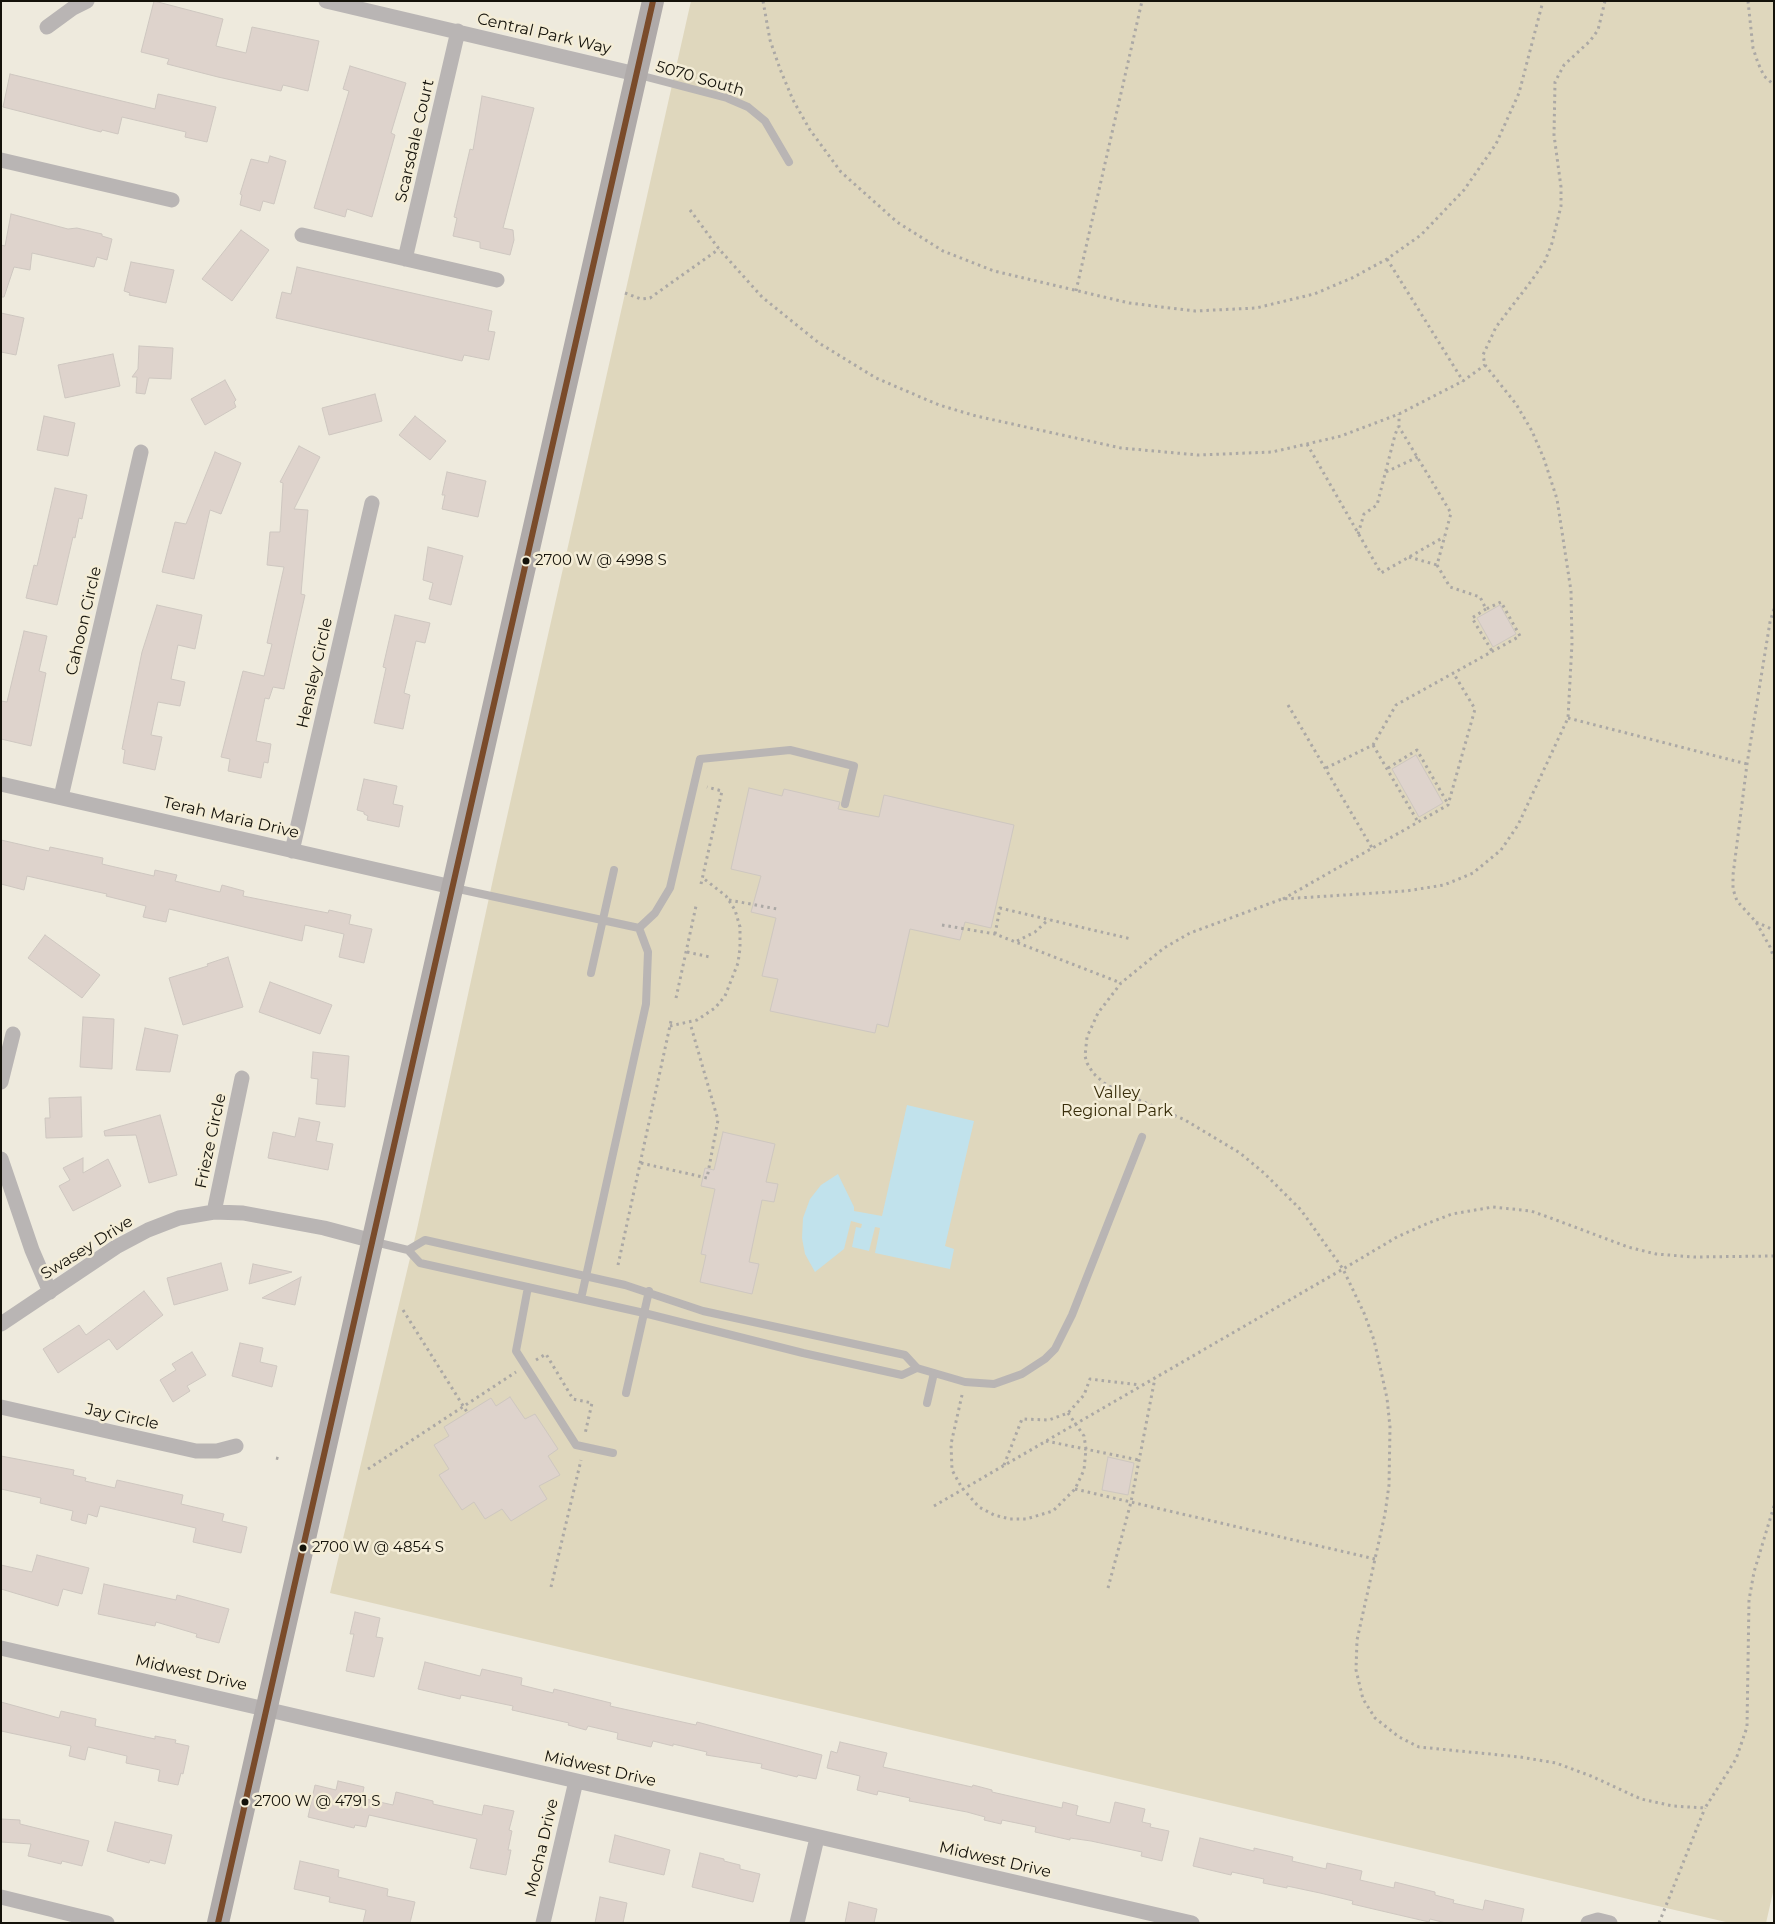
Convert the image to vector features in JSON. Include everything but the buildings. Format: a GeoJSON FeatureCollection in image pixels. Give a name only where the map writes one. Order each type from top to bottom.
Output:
{"type":"FeatureCollection","features":[{"type":"Feature","properties":{"kind":"main road"},"geometry":{"type":"LineString","coordinates":[[218,1923],[653,1]]}},
{"type":"Feature","properties":{"kind":"street"},"geometry":{"type":"LineString","coordinates":[[47,27],[73,8],[87,1]]}},
{"type":"Feature","properties":{"kind":"street","name":"Central Park Way"},"geometry":{"type":"LineString","coordinates":[[326,1],[636,74]]}},
{"type":"Feature","properties":{"kind":"street","name":"Scarsdale Court"},"geometry":{"type":"LineString","coordinates":[[405,259],[458,31]]}},
{"type":"Feature","properties":{"kind":"street"},"geometry":{"type":"LineString","coordinates":[[1,160],[172,200]]}},
{"type":"Feature","properties":{"kind":"street"},"geometry":{"type":"LineString","coordinates":[[302,236],[497,280]]}},
{"type":"Feature","properties":{"kind":"street","name":"Cahoon Circle"},"geometry":{"type":"LineString","coordinates":[[61,797],[141,452]]}},
{"type":"Feature","properties":{"kind":"street","name":"Hensley Circle"},"geometry":{"type":"LineString","coordinates":[[292,851],[372,503]]}},
{"type":"Feature","properties":{"kind":"street","name":"Terah Maria Drive"},"geometry":{"type":"LineString","coordinates":[[1,784],[452,887]]}},
{"type":"Feature","properties":{"kind":"street"},"geometry":{"type":"LineString","coordinates":[[1,1082],[13,1034]]}},
{"type":"Feature","properties":{"kind":"street","name":"Frieze Circle"},"geometry":{"type":"LineString","coordinates":[[214,1212],[242,1078]]}},
{"type":"Feature","properties":{"kind":"street"},"geometry":{"type":"LineString","coordinates":[[1,1159],[32,1250],[50,1292]]}},
{"type":"Feature","properties":{"kind":"street","name":"Swasey Drive"},"geometry":{"type":"LineString","coordinates":[[1,1324],[116,1247],[148,1230],[179,1218],[214,1212],[271,1217],[373,1242]]}},
{"type":"Feature","properties":{"kind":"street","name":"Jay Circle"},"geometry":{"type":"LineString","coordinates":[[1,1407],[196,1450],[217,1451],[236,1446]]}},
{"type":"Feature","properties":{"kind":"street","name":"Midwest Drive"},"geometry":{"type":"LineString","coordinates":[[1,1648],[268,1708],[817,1838],[1192,1923]]}},
{"type":"Feature","properties":{"kind":"street","name":"Mocha Drive"},"geometry":{"type":"LineString","coordinates":[[543,1923],[576,1781]]}},
{"type":"Feature","properties":{"kind":"street"},"geometry":{"type":"LineString","coordinates":[[797,1923],[817,1838]]}},
{"type":"Feature","properties":{"kind":"street"},"geometry":{"type":"LineString","coordinates":[[1,1897],[107,1923]]}},
{"type":"Feature","properties":{"kind":"lane","name":"5070 South"},"geometry":{"type":"LineString","coordinates":[[636,74],[727,98],[748,107],[765,121],[789,162]]}},
{"type":"Feature","properties":{"kind":"lane"},"geometry":{"type":"LineString","coordinates":[[639,928],[655,913],[670,888],[700,759],[790,750],[854,766],[845,804]]}},
{"type":"Feature","properties":{"kind":"lane"},"geometry":{"type":"LineString","coordinates":[[591,973],[614,870]]}},
{"type":"Feature","properties":{"kind":"lane"},"geometry":{"type":"LineString","coordinates":[[452,887],[639,928]]}},
{"type":"Feature","properties":{"kind":"lane"},"geometry":{"type":"LineString","coordinates":[[581,1299],[646,1004],[648,952],[639,928]]}},
{"type":"Feature","properties":{"kind":"lane"},"geometry":{"type":"LineString","coordinates":[[408,1250],[424,1240],[649,1291],[703,1311],[905,1355],[917,1368],[965,1382],[994,1384],[1022,1374],[1045,1359],[1055,1349],[1072,1315],[1142,1136]]}},
{"type":"Feature","properties":{"kind":"lane"},"geometry":{"type":"LineString","coordinates":[[373,1242],[408,1250],[420,1263],[644,1313],[784,1348],[902,1375],[917,1368]]}},
{"type":"Feature","properties":{"kind":"lane"},"geometry":{"type":"LineString","coordinates":[[528,1287],[516,1351],[576,1444],[613,1453]]}},
{"type":"Feature","properties":{"kind":"lane"},"geometry":{"type":"LineString","coordinates":[[626,1393],[649,1291]]}},
{"type":"Feature","properties":{"kind":"lane"},"geometry":{"type":"LineString","coordinates":[[927,1403],[934,1373]]}},
{"type":"Feature","properties":{"kind":"path"},"geometry":{"type":"LineString","coordinates":[[763,1],[770,40],[793,100],[825,152],[841,172],[876,206],[919,237],[968,262],[994,271],[1076,291],[1170,310],[1225,311],[1285,303],[1314,294],[1352,278],[1387,259],[1421,234],[1451,205],[1476,174],[1496,144],[1519,94],[1543,1]]}},
{"type":"Feature","properties":{"kind":"path"},"geometry":{"type":"LineString","coordinates":[[1076,291],[1142,1]]}},
{"type":"Feature","properties":{"kind":"path"},"geometry":{"type":"LineString","coordinates":[[1282,899],[1406,890],[1444,885],[1473,873],[1501,850],[1518,824],[1568,718],[1573,617],[1566,545],[1557,499],[1552,479],[1532,431],[1516,404],[1484,365],[1483,355],[1496,328],[1545,261],[1552,243],[1561,206],[1561,186],[1554,135],[1555,82],[1564,65],[1590,41],[1598,30],[1605,1]]}},
{"type":"Feature","properties":{"kind":"path"},"geometry":{"type":"LineString","coordinates":[[1748,1],[1753,48],[1764,76],[1774,85]]}},
{"type":"Feature","properties":{"kind":"path"},"geometry":{"type":"LineString","coordinates":[[690,210],[719,249],[762,297],[819,343],[876,378],[939,405],[1082,440],[1161,453],[1198,455],[1272,452],[1341,436],[1399,414],[1463,381],[1484,365]]}},
{"type":"Feature","properties":{"kind":"path"},"geometry":{"type":"LineString","coordinates":[[625,293],[642,298],[650,298],[719,249]]}},
{"type":"Feature","properties":{"kind":"path"},"geometry":{"type":"LineString","coordinates":[[1387,259],[1463,381]]}},
{"type":"Feature","properties":{"kind":"path"},"geometry":{"type":"LineString","coordinates":[[1358,534],[1364,514],[1377,505],[1394,435],[1399,426],[1399,414]]}},
{"type":"Feature","properties":{"kind":"path"},"geometry":{"type":"LineString","coordinates":[[1399,426],[1451,513],[1437,565]]}},
{"type":"Feature","properties":{"kind":"path"},"geometry":{"type":"LineString","coordinates":[[1308,444],[1381,573],[1444,537]]}},
{"type":"Feature","properties":{"kind":"path"},"geometry":{"type":"LineString","coordinates":[[1386,472],[1418,457]]}},
{"type":"Feature","properties":{"kind":"path"},"geometry":{"type":"LineString","coordinates":[[1407,557],[1437,565],[1450,587],[1480,597],[1486,610]]}},
{"type":"Feature","properties":{"kind":"path"},"geometry":{"type":"LineString","coordinates":[[1326,768],[1373,745],[1394,707],[1520,636],[1501,602],[1472,618],[1492,651]]}},
{"type":"Feature","properties":{"kind":"path"},"geometry":{"type":"LineString","coordinates":[[1774,609],[1770,622],[1747,764],[1733,875],[1733,889],[1737,901],[1756,922],[1774,958]]}},
{"type":"Feature","properties":{"kind":"path"},"geometry":{"type":"LineString","coordinates":[[1454,674],[1475,710],[1448,804],[1282,899],[1190,933],[1164,948],[1120,983],[1098,1013],[1087,1037],[1085,1056],[1094,1073],[1116,1090],[1185,1120],[1240,1153],[1264,1173],[1301,1210],[1343,1269],[1364,1313],[1374,1340],[1388,1408],[1391,1446],[1389,1485],[1357,1640],[1356,1670],[1363,1699],[1375,1718],[1399,1737],[1419,1747],[1434,1750],[1520,1757],[1556,1763],[1591,1776],[1642,1799],[1673,1806],[1705,1808]]}},
{"type":"Feature","properties":{"kind":"path"},"geometry":{"type":"LineString","coordinates":[[1288,705],[1372,848]]}},
{"type":"Feature","properties":{"kind":"path"},"geometry":{"type":"LineString","coordinates":[[1568,718],[1747,764]]}},
{"type":"Feature","properties":{"kind":"path"},"geometry":{"type":"LineString","coordinates":[[1373,745],[1418,822]]}},
{"type":"Feature","properties":{"kind":"path"},"geometry":{"type":"LineString","coordinates":[[1388,768],[1416,750],[1448,804]]}},
{"type":"Feature","properties":{"kind":"path"},"geometry":{"type":"LineString","coordinates":[[701,884],[722,791],[706,787]]}},
{"type":"Feature","properties":{"kind":"path"},"geometry":{"type":"LineString","coordinates":[[670,1026],[690,1023],[711,1011],[725,996],[733,981],[738,963],[740,927],[735,910],[729,900],[715,886],[703,878]]}},
{"type":"Feature","properties":{"kind":"path"},"geometry":{"type":"LineString","coordinates":[[729,900],[777,909]]}},
{"type":"Feature","properties":{"kind":"path"},"geometry":{"type":"LineString","coordinates":[[676,998],[696,906]]}},
{"type":"Feature","properties":{"kind":"path"},"geometry":{"type":"LineString","coordinates":[[995,934],[1000,908],[1131,939]]}},
{"type":"Feature","properties":{"kind":"path"},"geometry":{"type":"LineString","coordinates":[[1017,941],[1034,932],[1049,919]]}},
{"type":"Feature","properties":{"kind":"path"},"geometry":{"type":"LineString","coordinates":[[1756,922],[1774,930]]}},
{"type":"Feature","properties":{"kind":"path"},"geometry":{"type":"LineString","coordinates":[[942,925],[995,934],[1017,941],[1120,983]]}},
{"type":"Feature","properties":{"kind":"path"},"geometry":{"type":"LineString","coordinates":[[686,952],[710,957]]}},
{"type":"Feature","properties":{"kind":"path"},"geometry":{"type":"LineString","coordinates":[[732,962],[738,963]]}},
{"type":"Feature","properties":{"kind":"path"},"geometry":{"type":"LineString","coordinates":[[618,1266],[671,1021]]}},
{"type":"Feature","properties":{"kind":"path"},"geometry":{"type":"LineString","coordinates":[[641,1163],[707,1178],[718,1120],[690,1023]]}},
{"type":"Feature","properties":{"kind":"path"},"geometry":{"type":"LineString","coordinates":[[934,1506],[1397,1237],[1452,1214],[1493,1206],[1524,1210],[1548,1216],[1628,1247],[1656,1254],[1694,1257],[1774,1256]]}},
{"type":"Feature","properties":{"kind":"path"},"geometry":{"type":"LineString","coordinates":[[403,1310],[467,1412]]}},
{"type":"Feature","properties":{"kind":"path"},"geometry":{"type":"LineString","coordinates":[[368,1469],[546,1354],[573,1400],[592,1403],[584,1447],[551,1587]]}},
{"type":"Feature","properties":{"kind":"path"},"geometry":{"type":"LineString","coordinates":[[1108,1588],[1131,1502],[1155,1377]]}},
{"type":"Feature","properties":{"kind":"path"},"geometry":{"type":"LineString","coordinates":[[1004,1465],[1022,1419],[1049,1420],[1068,1413],[1084,1395],[1090,1379],[1141,1386]]}},
{"type":"Feature","properties":{"kind":"path"},"geometry":{"type":"LineString","coordinates":[[962,1394],[950,1452],[952,1470],[962,1488],[979,1507],[994,1516],[1010,1519],[1026,1519],[1053,1511],[1076,1490],[1084,1470],[1086,1449],[1084,1436],[1068,1413]]}},
{"type":"Feature","properties":{"kind":"path"},"geometry":{"type":"LineString","coordinates":[[1045,1441],[1139,1460]]}},
{"type":"Feature","properties":{"kind":"path"},"geometry":{"type":"LineString","coordinates":[[1076,1490],[1375,1559]]}},
{"type":"Feature","properties":{"kind":"path"},"geometry":{"type":"LineString","coordinates":[[1659,1923],[1705,1808],[1736,1759],[1747,1726],[1748,1600],[1754,1572],[1774,1506]]}},
{"type":"Feature","properties":{"kind":"green space","name":"Valley Regional Park"},"geometry":{"type":"Polygon","coordinates":[[[691,1],[1774,1],[1774,1888],[1766,1923],[1730,1923],[330,1593],[417,1229],[497,861],[691,1]]]}},
{"type":"Feature","properties":{"kind":"water"},"geometry":{"type":"Polygon","coordinates":[[[907,1105],[974,1121],[945,1246],[954,1249],[950,1269],[875,1253],[880,1228],[875,1227],[869,1251],[852,1247],[856,1227],[861,1228],[862,1224],[851,1221],[844,1249],[815,1272],[805,1254],[802,1238],[803,1218],[810,1199],[821,1185],[838,1174],[854,1207],[854,1211],[882,1216],[907,1105]]]}},
{"type":"Feature","properties":{"kind":"transit line"},"geometry":{"type":"LineString","coordinates":[[218,1923],[653,1]]}},
{"type":"Feature","properties":{"kind":"place","name":"2700 W @ 4998 S"},"geometry":{"type":"Point","coordinates":[526,561]}},
{"type":"Feature","properties":{"kind":"place","name":"2700 W @ 4854 S"},"geometry":{"type":"Point","coordinates":[303,1548]}},
{"type":"Feature","properties":{"kind":"place","name":"2700 W @ 4791 S"},"geometry":{"type":"Point","coordinates":[245,1802]}}]}
